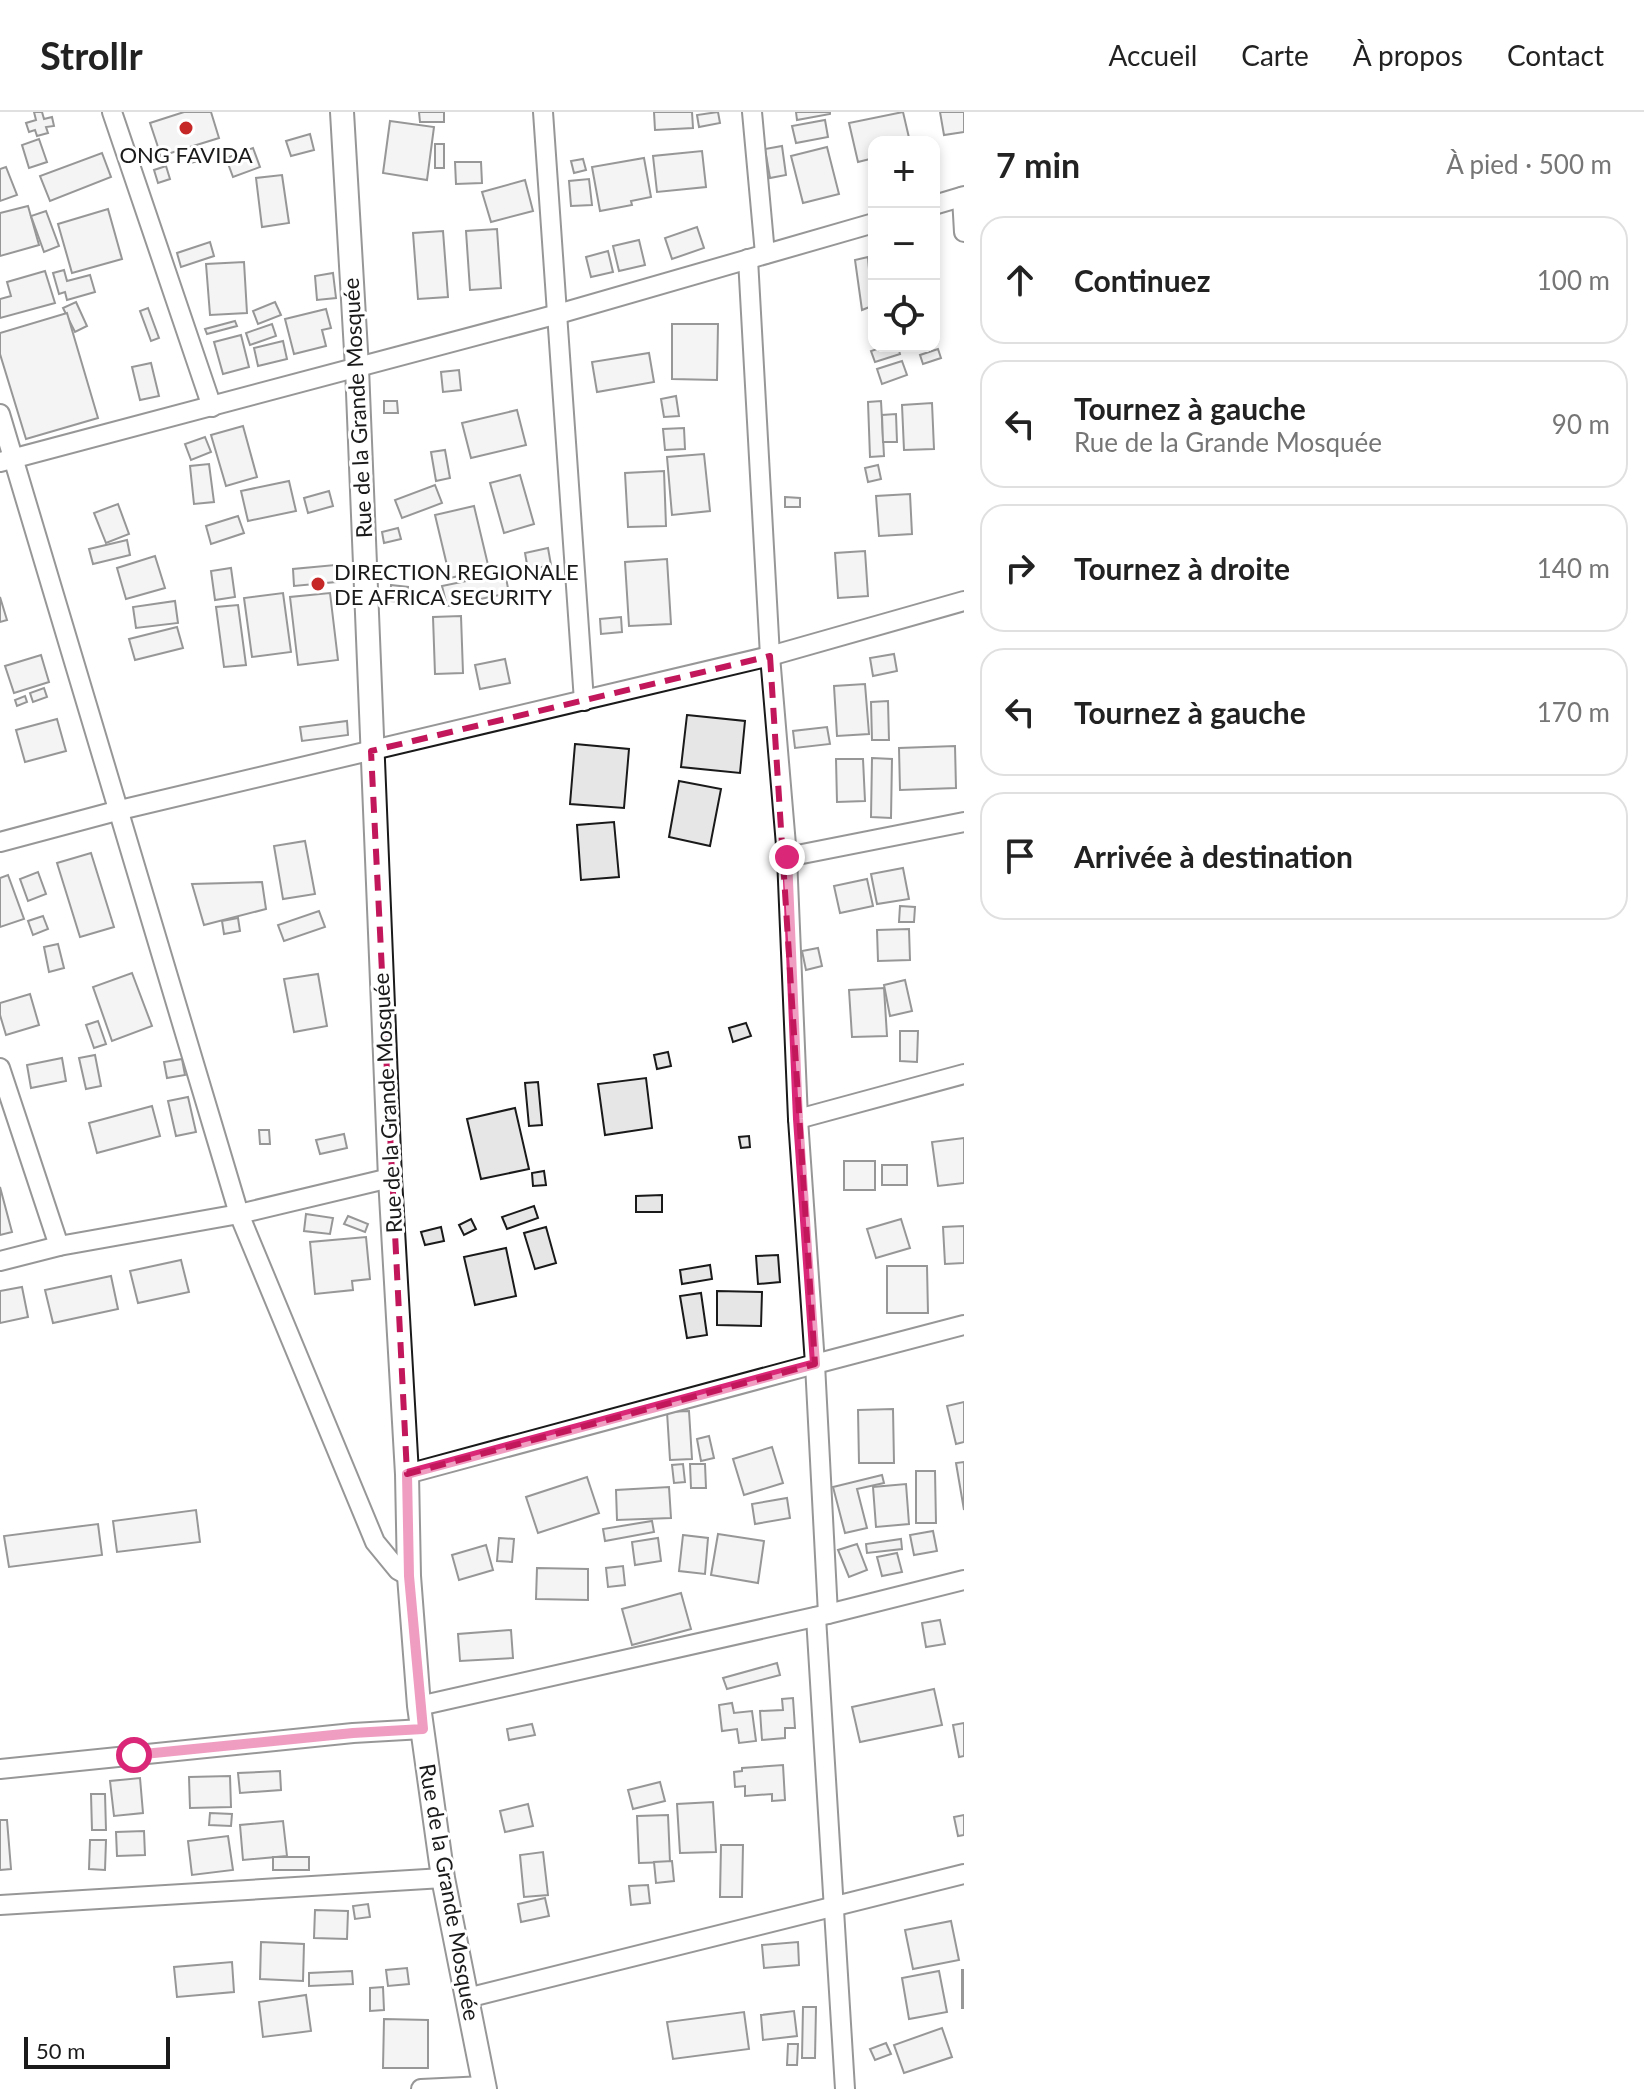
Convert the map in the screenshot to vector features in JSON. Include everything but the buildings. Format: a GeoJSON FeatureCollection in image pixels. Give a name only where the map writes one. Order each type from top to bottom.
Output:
{"type":"FeatureCollection","features":[{"type":"Feature","properties":{"kind":"street"},"geometry":{"type":"LineString","coordinates":[[112,112],[212,407]]}},
{"type":"Feature","properties":{"kind":"street","name":"Rue de la Grande Mosquée"},"geometry":{"type":"LineString","coordinates":[[342,112],[357,368],[371,751],[407,1474],[409,1576],[419,1706],[443,1878],[485,2087]]}},
{"type":"Feature","properties":{"kind":"street"},"geometry":{"type":"LineString","coordinates":[[543,112],[584,701]]}},
{"type":"Feature","properties":{"kind":"street"},"geometry":{"type":"LineString","coordinates":[[752,112],[770,656],[787,857],[798,1119],[815,1364],[822,1616],[845,2089]]}},
{"type":"Feature","properties":{"kind":"street"},"geometry":{"type":"LineString","coordinates":[[940,203],[963,197],[964,232]]}},
{"type":"Feature","properties":{"kind":"street"},"geometry":{"type":"LineString","coordinates":[[7,460],[558,314],[868,225]]}},
{"type":"Feature","properties":{"kind":"street"},"geometry":{"type":"LineString","coordinates":[[0,414],[7,460],[120,810],[239,1214],[375,1542],[398,1570],[409,1576]]}},
{"type":"Feature","properties":{"kind":"street"},"geometry":{"type":"LineString","coordinates":[[0,842],[120,810],[770,656],[964,601]]}},
{"type":"Feature","properties":{"kind":"street"},"geometry":{"type":"LineString","coordinates":[[787,857],[964,822]]}},
{"type":"Feature","properties":{"kind":"street"},"geometry":{"type":"LineString","coordinates":[[0,1068],[59,1246]]}},
{"type":"Feature","properties":{"kind":"street"},"geometry":{"type":"LineString","coordinates":[[798,1119],[964,1074]]}},
{"type":"Feature","properties":{"kind":"street"},"geometry":{"type":"LineString","coordinates":[[0,1261],[59,1246],[239,1214],[390,1178]]}},
{"type":"Feature","properties":{"kind":"street"},"geometry":{"type":"LineString","coordinates":[[407,1474],[964,1325]]}},
{"type":"Feature","properties":{"kind":"street"},"geometry":{"type":"LineString","coordinates":[[419,1706],[822,1616],[964,1580]]}},
{"type":"Feature","properties":{"kind":"street"},"geometry":{"type":"LineString","coordinates":[[0,1769],[353,1733],[423,1729]]}},
{"type":"Feature","properties":{"kind":"street"},"geometry":{"type":"LineString","coordinates":[[467,1998],[964,1874]]}},
{"type":"Feature","properties":{"kind":"street"},"geometry":{"type":"LineString","coordinates":[[0,1905],[443,1878]]}},
{"type":"Feature","properties":{"kind":"street"},"geometry":{"type":"LineString","coordinates":[[421,2089],[485,2087]]}},
{"type":"Feature","properties":{"kind":"highlighted area"},"geometry":{"type":"Polygon","coordinates":[[[770,656],[815,1364],[407,1474],[371,751],[770,656]]]}},
{"type":"Feature","properties":{"kind":"place","name":"ONG FAVIDA"},"geometry":{"type":"Point","coordinates":[186,128]}},
{"type":"Feature","properties":{"kind":"place","name":"DIRECTION REGIONALE DE AFRICA SECURITY"},"geometry":{"type":"Point","coordinates":[318,584]}},
{"type":"Feature","properties":{"kind":"route"},"geometry":{"type":"LineString","coordinates":[[134,1755],[423,1729],[409,1576],[407,1474],[815,1364],[798,1119],[787,857]]}}]}
